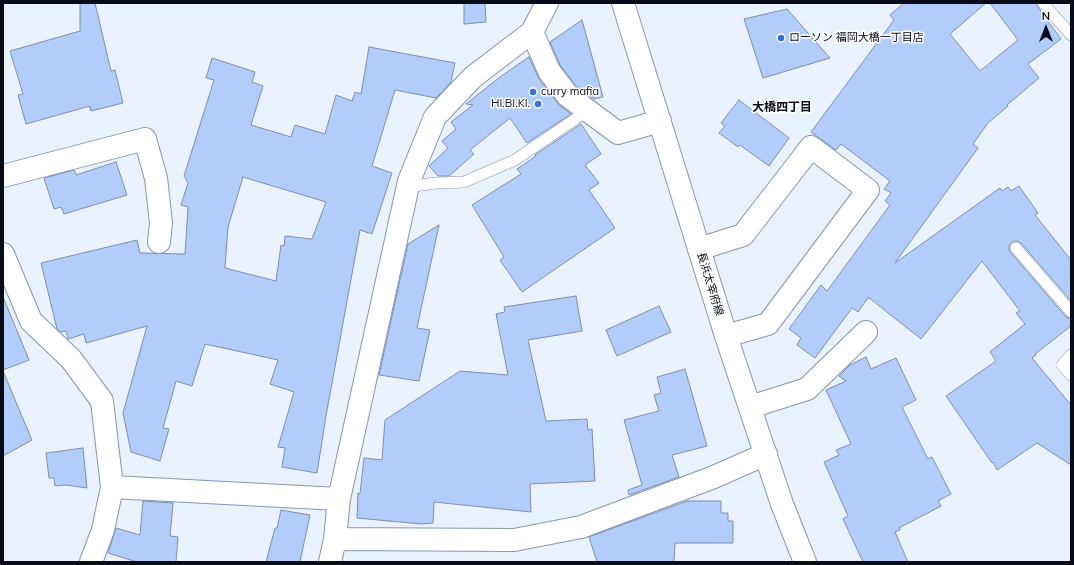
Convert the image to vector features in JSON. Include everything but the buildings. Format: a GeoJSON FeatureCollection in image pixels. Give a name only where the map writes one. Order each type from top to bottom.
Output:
{"type":"FeatureCollection","features":[{"type":"Feature","properties":{"kind":"street","name":"長浜太宰府線"},"geometry":{"type":"LineString","coordinates":[[623,3],[726,336],[782,504],[805,562]]}},
{"type":"Feature","properties":{"kind":"street"},"geometry":{"type":"LineString","coordinates":[[538,14],[549,71],[568,96],[618,133],[660,121]]}},
{"type":"Feature","properties":{"kind":"street"},"geometry":{"type":"LineString","coordinates":[[330,562],[335,539],[339,499],[409,181],[435,117],[472,77],[538,14]]}},
{"type":"Feature","properties":{"kind":"street"},"geometry":{"type":"LineString","coordinates":[[3,176],[145,139],[156,178],[161,223],[159,242]]}},
{"type":"Feature","properties":{"kind":"street"},"geometry":{"type":"LineString","coordinates":[[699,249],[743,235],[811,147],[868,190],[768,324],[726,336]]}},
{"type":"Feature","properties":{"kind":"street"},"geometry":{"type":"LineString","coordinates":[[3,254],[31,321],[72,359],[102,401],[112,487],[104,530],[91,562]]}},
{"type":"Feature","properties":{"kind":"street"},"geometry":{"type":"LineString","coordinates":[[750,407],[807,389],[866,332]]}},
{"type":"Feature","properties":{"kind":"street"},"geometry":{"type":"LineString","coordinates":[[335,539],[514,540],[581,527],[714,478],[766,454]]}},
{"type":"Feature","properties":{"kind":"street"},"geometry":{"type":"LineString","coordinates":[[112,487],[339,499]]}},
{"type":"Feature","properties":{"kind":"lane"},"geometry":{"type":"LineString","coordinates":[[1043,3],[1071,35]]}},
{"type":"Feature","properties":{"kind":"lane"},"geometry":{"type":"LineString","coordinates":[[407,187],[436,183],[464,182],[515,160],[587,111]]}},
{"type":"Feature","properties":{"kind":"lane"},"geometry":{"type":"LineString","coordinates":[[1016,248],[1071,312]]}},
{"type":"Feature","properties":{"kind":"lane"},"geometry":{"type":"LineString","coordinates":[[1071,355],[1062,365],[1071,375]]}},
{"type":"Feature","properties":{"kind":"place","name":"ローソン 福岡大橋一丁目店"},"geometry":{"type":"Point","coordinates":[781,38]}},
{"type":"Feature","properties":{"kind":"place","name":"curry mafia"},"geometry":{"type":"Point","coordinates":[533,92]}},
{"type":"Feature","properties":{"kind":"place","name":"HI.BI.KI."},"geometry":{"type":"Point","coordinates":[538,104]}},
{"type":"Feature","properties":{"kind":"district","name":"大橋四丁目"},"geometry":{"type":"Point","coordinates":[782,107]}}]}
